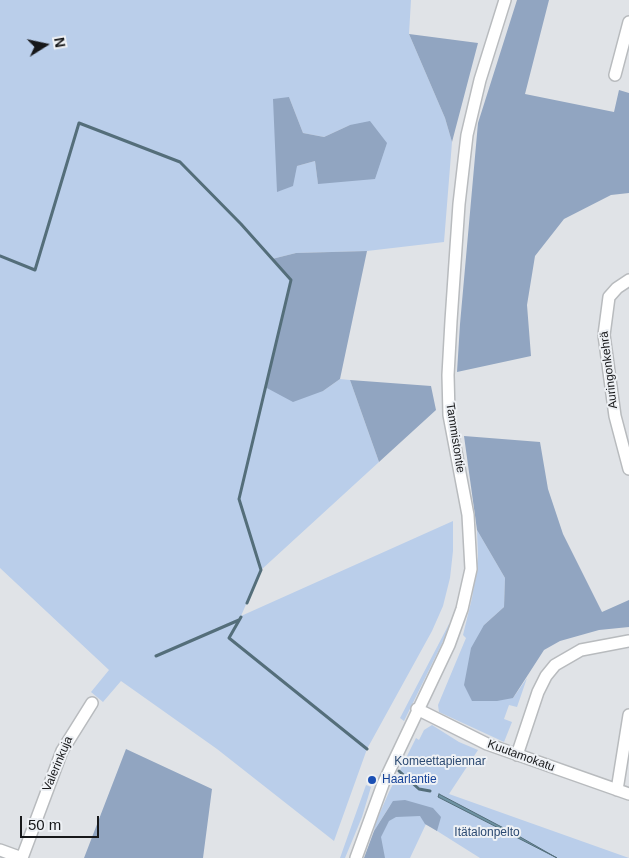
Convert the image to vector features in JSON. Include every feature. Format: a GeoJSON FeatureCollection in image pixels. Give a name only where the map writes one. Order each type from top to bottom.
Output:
{"type":"FeatureCollection","features":[{"type":"Feature","properties":{"kind":"street","name":"Tammistontie"},"geometry":{"type":"LineString","coordinates":[[356,858],[383,784],[449,645],[462,609],[471,570],[468,515],[449,415],[448,375],[451,321],[459,204],[467,135],[480,80],[505,0]]}},
{"type":"Feature","properties":{"kind":"street"},"geometry":{"type":"LineString","coordinates":[[615,75],[629,22]]}},
{"type":"Feature","properties":{"kind":"street","name":"Auringonkehrä"},"geometry":{"type":"LineString","coordinates":[[629,280],[617,288],[609,297],[604,335],[615,416],[629,469]]}},
{"type":"Feature","properties":{"kind":"street"},"geometry":{"type":"LineString","coordinates":[[517,754],[538,692],[546,676],[555,665],[580,650],[629,641]]}},
{"type":"Feature","properties":{"kind":"street","name":"Valerinkuja"},"geometry":{"type":"LineString","coordinates":[[22,858],[62,751],[92,703]]}},
{"type":"Feature","properties":{"kind":"street","name":"Kuutamokatu"},"geometry":{"type":"LineString","coordinates":[[417,709],[476,740],[629,794]]}},
{"type":"Feature","properties":{"kind":"street"},"geometry":{"type":"LineString","coordinates":[[617,790],[629,715]]}},
{"type":"Feature","properties":{"kind":"street"},"geometry":{"type":"LineString","coordinates":[[0,850],[22,858]]}},
{"type":"Feature","properties":{"kind":"green space"},"geometry":{"type":"Polygon","coordinates":[[[0,0],[411,0],[409,34],[445,118],[452,142],[444,242],[367,251],[296,253],[272,259],[291,280],[265,387],[323,391],[340,379],[350,380],[379,462],[261,570],[241,616],[453,521],[453,551],[450,578],[443,606],[432,631],[367,749],[334,841],[217,749],[121,681],[103,702],[91,692],[109,670],[0,568],[0,0]],[[289,97],[297,166],[315,161],[318,183],[350,125],[324,137],[303,133],[289,97]]]}},
{"type":"Feature","properties":{"kind":"green space"},"geometry":{"type":"Polygon","coordinates":[[[477,530],[505,578],[504,607],[484,625],[513,698],[527,678],[517,707],[509,705],[504,719],[512,722],[504,742],[439,712],[438,705],[466,638],[463,635],[472,598],[478,557],[477,530]]]}},
{"type":"Feature","properties":{"kind":"green space"},"geometry":{"type":"Polygon","coordinates":[[[449,624],[451,625],[404,721],[400,718],[449,624]]]}},
{"type":"Feature","properties":{"kind":"green space"},"geometry":{"type":"Polygon","coordinates":[[[432,725],[459,742],[478,750],[449,794],[629,858],[480,858],[426,824],[410,858],[368,858],[391,804],[374,831],[375,824],[389,792],[416,738],[419,740],[424,730],[432,725]]]}},
{"type":"Feature","properties":{"kind":"green space"},"geometry":{"type":"Polygon","coordinates":[[[366,785],[371,787],[362,817],[345,858],[340,858],[366,785]]]}},
{"type":"Feature","properties":{"kind":"shaded area"},"geometry":{"type":"Polygon","coordinates":[[[517,0],[549,0],[525,94],[614,112],[619,90],[629,93],[629,193],[611,195],[564,219],[535,256],[527,305],[531,356],[457,372],[478,123],[517,0]]]}},
{"type":"Feature","properties":{"kind":"shaded area"},"geometry":{"type":"Polygon","coordinates":[[[409,34],[478,43],[452,142],[445,118],[409,34]]]}},
{"type":"Feature","properties":{"kind":"shaded area"},"geometry":{"type":"Polygon","coordinates":[[[289,97],[303,133],[324,137],[350,125],[370,121],[387,143],[375,179],[318,184],[315,161],[297,166],[293,186],[277,192],[273,99],[289,97]]]}},
{"type":"Feature","properties":{"kind":"shaded area"},"geometry":{"type":"Polygon","coordinates":[[[367,251],[340,379],[323,391],[293,402],[265,387],[291,280],[272,259],[296,253],[367,251]]]}},
{"type":"Feature","properties":{"kind":"shaded area"},"geometry":{"type":"Polygon","coordinates":[[[350,380],[431,386],[436,410],[379,462],[350,380]]]}},
{"type":"Feature","properties":{"kind":"shaded area"},"geometry":{"type":"Polygon","coordinates":[[[464,436],[540,442],[548,489],[563,534],[602,612],[629,600],[629,627],[599,630],[560,641],[544,650],[513,698],[497,701],[472,701],[464,685],[471,648],[484,625],[504,607],[505,578],[477,530],[464,436]]]}},
{"type":"Feature","properties":{"kind":"shaded area"},"geometry":{"type":"Polygon","coordinates":[[[126,749],[212,789],[203,858],[84,858],[126,749]]]}},
{"type":"Feature","properties":{"kind":"shaded area"},"geometry":{"type":"Polygon","coordinates":[[[439,794],[515,834],[557,858],[438,797],[439,794]]]}},
{"type":"Feature","properties":{"kind":"shaded area"},"geometry":{"type":"Polygon","coordinates":[[[405,800],[433,808],[441,817],[437,831],[425,824],[420,816],[396,817],[389,821],[381,837],[385,858],[364,858],[374,831],[393,801],[405,800]]]}},
{"type":"Feature","properties":{"kind":"waterway"},"geometry":{"type":"LineString","coordinates":[[0,256],[35,270],[79,123],[180,162],[241,224],[291,280],[239,499],[261,570],[247,603]]}},
{"type":"Feature","properties":{"kind":"waterway"},"geometry":{"type":"LineString","coordinates":[[241,617],[229,638],[367,749]]}},
{"type":"Feature","properties":{"kind":"waterway"},"geometry":{"type":"LineString","coordinates":[[156,656],[239,620]]}},
{"type":"Feature","properties":{"kind":"waterway"},"geometry":{"type":"LineString","coordinates":[[399,771],[419,789],[430,791]]}},
{"type":"Feature","properties":{"kind":"place","name":"Haarlantie"},"geometry":{"type":"Point","coordinates":[372,780]}},
{"type":"Feature","properties":{"kind":"park label","name":"Komeettapiennar"},"geometry":{"type":"Point","coordinates":[440,762]}},
{"type":"Feature","properties":{"kind":"park label","name":"Itätalonpelto"},"geometry":{"type":"Point","coordinates":[487,833]}}]}
